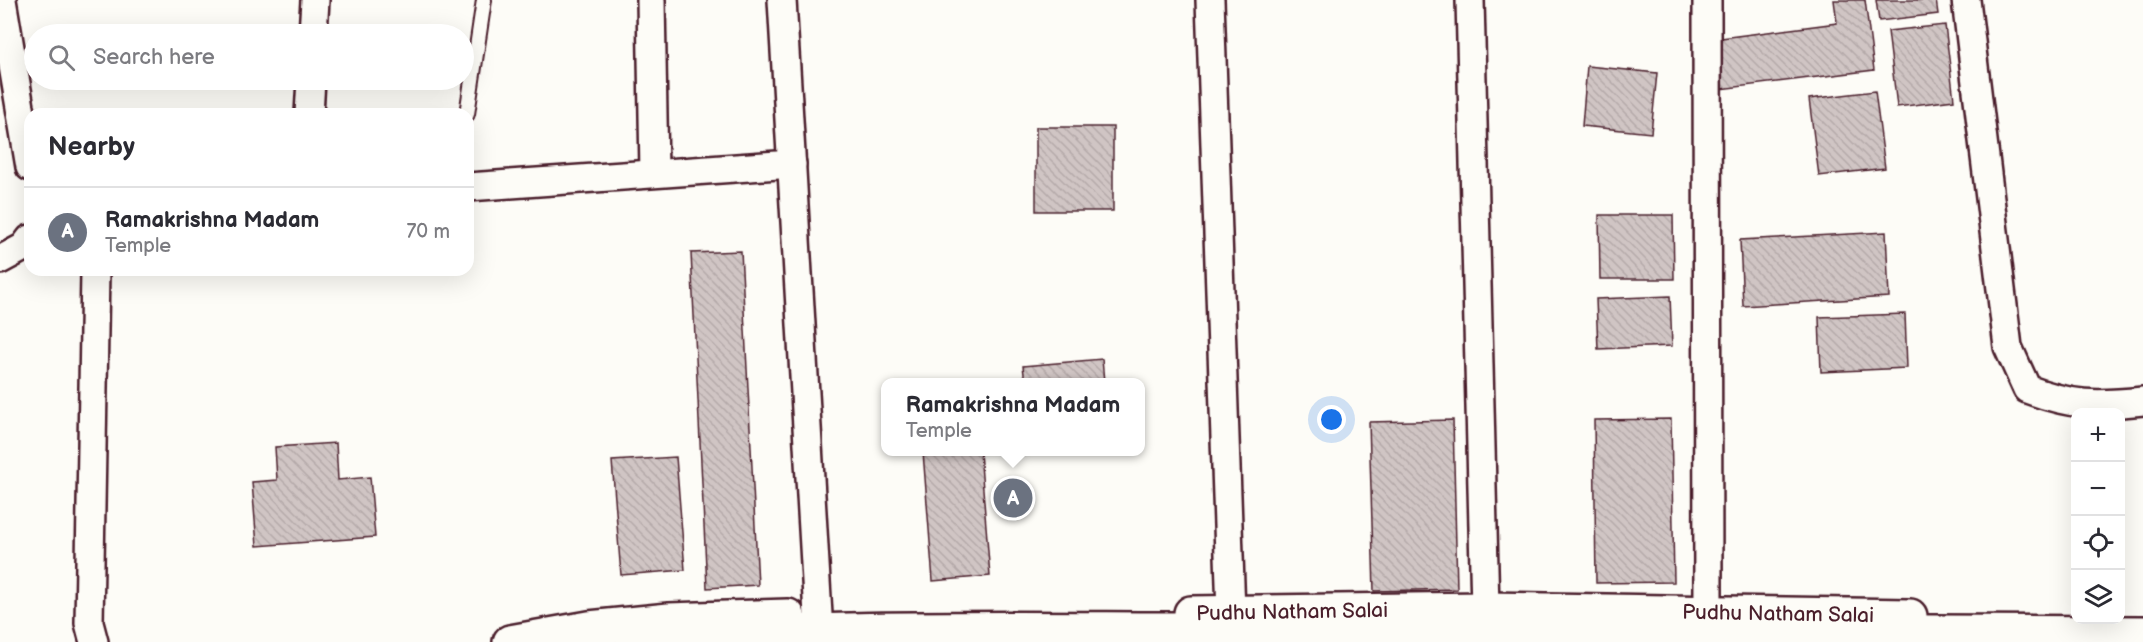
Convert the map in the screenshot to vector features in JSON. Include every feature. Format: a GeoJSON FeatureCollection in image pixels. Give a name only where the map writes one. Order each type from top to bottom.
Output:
{"type":"FeatureCollection","features":[{"type":"Feature","properties":{"kind":"main road","name":"Pudhu Natham Salai"},"geometry":{"type":"LineString","coordinates":[[510,642],[589,628],[669,620],[818,615],[1485,609],[2071,619]]}},
{"type":"Feature","properties":{"kind":"main road"},"geometry":{"type":"LineString","coordinates":[[2125,619],[2143,618]]}},
{"type":"Feature","properties":{"kind":"main road"},"geometry":{"type":"LineString","coordinates":[[633,642],[832,631],[982,629],[1498,628],[1745,632],[2143,633]]}},
{"type":"Feature","properties":{"kind":"street"},"geometry":{"type":"LineString","coordinates":[[2,0],[24,131]]}},
{"type":"Feature","properties":{"kind":"street"},"geometry":{"type":"LineString","coordinates":[[314,24],[315,0]]}},
{"type":"Feature","properties":{"kind":"street"},"geometry":{"type":"LineString","coordinates":[[651,0],[654,173]]}},
{"type":"Feature","properties":{"kind":"street"},"geometry":{"type":"LineString","coordinates":[[782,0],[818,615]]}},
{"type":"Feature","properties":{"kind":"street"},"geometry":{"type":"LineString","coordinates":[[1210,0],[1231,613]]}},
{"type":"Feature","properties":{"kind":"street"},"geometry":{"type":"LineString","coordinates":[[1470,0],[1485,609]]}},
{"type":"Feature","properties":{"kind":"street"},"geometry":{"type":"LineString","coordinates":[[1707,0],[1708,612]]}},
{"type":"Feature","properties":{"kind":"street"},"geometry":{"type":"LineString","coordinates":[[1966,0],[2008,347],[2027,389],[2080,408],[2143,400]]}},
{"type":"Feature","properties":{"kind":"street"},"geometry":{"type":"LineString","coordinates":[[309,108],[310,90]]}},
{"type":"Feature","properties":{"kind":"street"},"geometry":{"type":"LineString","coordinates":[[474,187],[792,164]]}},
{"type":"Feature","properties":{"kind":"street"},"geometry":{"type":"LineString","coordinates":[[0,260],[24,248]]}},
{"type":"Feature","properties":{"kind":"street"},"geometry":{"type":"LineString","coordinates":[[94,642],[89,623],[95,276]]}},
{"type":"Feature","properties":{"kind":"lane"},"geometry":{"type":"LineString","coordinates":[[474,67],[484,0]]}},
{"type":"Feature","properties":{"kind":"lane"},"geometry":{"type":"LineString","coordinates":[[468,108],[471,90]]}},
{"type":"Feature","properties":{"kind":"building"},"geometry":{"type":"Polygon","coordinates":[[[1834,0],[1865,0],[1874,70],[1720,89],[1714,39],[1837,23],[1834,0]]]}},
{"type":"Feature","properties":{"kind":"building"},"geometry":{"type":"Polygon","coordinates":[[[1876,0],[1936,0],[1938,14],[1879,21],[1876,0]]]}},
{"type":"Feature","properties":{"kind":"building"},"geometry":{"type":"Polygon","coordinates":[[[1945,25],[1954,100],[1897,107],[1888,31],[1945,25]]]}},
{"type":"Feature","properties":{"kind":"building"},"geometry":{"type":"Polygon","coordinates":[[[1587,66],[1657,73],[1651,133],[1582,126],[1587,66]]]}},
{"type":"Feature","properties":{"kind":"building"},"geometry":{"type":"Polygon","coordinates":[[[1875,91],[1885,168],[1819,176],[1809,99],[1875,91]]]}},
{"type":"Feature","properties":{"kind":"building"},"geometry":{"type":"Polygon","coordinates":[[[1036,127],[1113,127],[1113,211],[1036,211],[1036,127]]]}},
{"type":"Feature","properties":{"kind":"building"},"geometry":{"type":"Polygon","coordinates":[[[1599,215],[1673,215],[1674,279],[1600,279],[1599,215]]]}},
{"type":"Feature","properties":{"kind":"building"},"geometry":{"type":"Polygon","coordinates":[[[1886,232],[1889,297],[1743,306],[1740,240],[1886,232]]]}},
{"type":"Feature","properties":{"kind":"building"},"geometry":{"type":"Polygon","coordinates":[[[741,251],[758,585],[707,588],[691,253],[741,251]]]}},
{"type":"Feature","properties":{"kind":"building"},"geometry":{"type":"Polygon","coordinates":[[[1670,296],[1672,346],[1598,349],[1596,299],[1670,296]]]}},
{"type":"Feature","properties":{"kind":"building"},"geometry":{"type":"Polygon","coordinates":[[[1905,314],[1907,368],[1821,372],[1819,317],[1905,314]]]}},
{"type":"Feature","properties":{"kind":"building"},"geometry":{"type":"Polygon","coordinates":[[[1102,359],[1104,378],[1024,378],[1023,366],[1102,359]]]}},
{"type":"Feature","properties":{"kind":"building"},"geometry":{"type":"Polygon","coordinates":[[[1671,419],[1674,582],[1596,583],[1594,420],[1671,419]]]}},
{"type":"Feature","properties":{"kind":"building"},"geometry":{"type":"Polygon","coordinates":[[[1453,420],[1457,589],[1374,591],[1369,422],[1453,420]]]}},
{"type":"Feature","properties":{"kind":"building"},"geometry":{"type":"Polygon","coordinates":[[[336,443],[338,480],[370,477],[375,537],[257,546],[252,482],[277,480],[275,447],[336,443]]]}},
{"type":"Feature","properties":{"kind":"building"},"geometry":{"type":"Polygon","coordinates":[[[923,456],[980,456],[990,576],[933,581],[923,456]]]}},
{"type":"Feature","properties":{"kind":"building"},"geometry":{"type":"Polygon","coordinates":[[[676,457],[685,570],[621,575],[612,461],[676,457]]]}},
{"type":"Feature","properties":{"kind":"place","name":"Ramakrishna Madam"},"geometry":{"type":"Point","coordinates":[1013,498]}}]}
